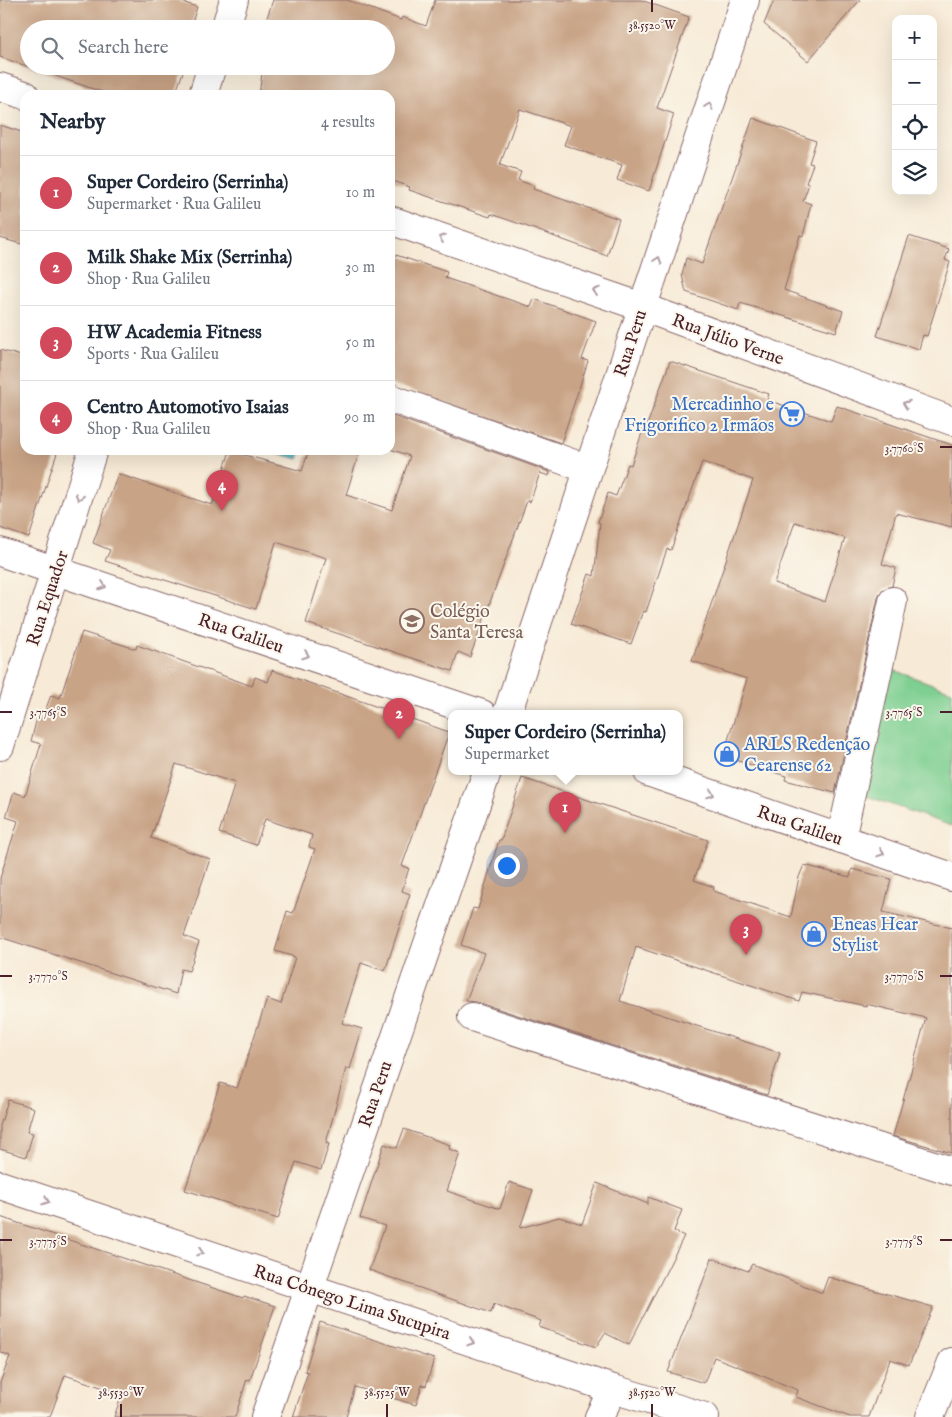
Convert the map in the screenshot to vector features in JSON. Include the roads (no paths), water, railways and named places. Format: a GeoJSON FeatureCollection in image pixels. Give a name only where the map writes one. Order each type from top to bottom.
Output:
{"type":"FeatureCollection","features":[{"type":"Feature","properties":{"kind":"street"},"geometry":{"type":"LineString","coordinates":[[228,20],[234,0]]}},
{"type":"Feature","properties":{"kind":"street","name":"Rua Peru"},"geometry":{"type":"LineString","coordinates":[[507,710],[745,0]]}},
{"type":"Feature","properties":{"kind":"street"},"geometry":{"type":"LineString","coordinates":[[205,90],[209,75]]}},
{"type":"Feature","properties":{"kind":"street"},"geometry":{"type":"LineString","coordinates":[[0,87],[20,94]]}},
{"type":"Feature","properties":{"kind":"street","name":"Rua Júlio Verne"},"geometry":{"type":"LineString","coordinates":[[395,222],[642,307],[952,421]]}},
{"type":"Feature","properties":{"kind":"street"},"geometry":{"type":"LineString","coordinates":[[395,400],[588,469]]}},
{"type":"Feature","properties":{"kind":"street","name":"Rua Equador"},"geometry":{"type":"LineString","coordinates":[[0,746],[91,455]]}},
{"type":"Feature","properties":{"kind":"street","name":"Rua Galileu"},"geometry":{"type":"LineString","coordinates":[[0,552],[470,710]]}},
{"type":"Feature","properties":{"kind":"street"},"geometry":{"type":"LineString","coordinates":[[841,839],[893,600]]}},
{"type":"Feature","properties":{"kind":"street","name":"Rua Peru"},"geometry":{"type":"LineString","coordinates":[[265,1417],[486,775]]}},
{"type":"Feature","properties":{"kind":"street","name":"Rua Galileu"},"geometry":{"type":"LineString","coordinates":[[657,775],[950,879]]}},
{"type":"Feature","properties":{"kind":"street"},"geometry":{"type":"LineString","coordinates":[[472,1017],[952,1171]]}},
{"type":"Feature","properties":{"kind":"street","name":"Rua Cônego Lima Sucupira"},"geometry":{"type":"LineString","coordinates":[[0,1185],[613,1389],[705,1417]]}},
{"type":"Feature","properties":{"kind":"street"},"geometry":{"type":"LineString","coordinates":[[930,1417],[952,1362]]}},
{"type":"Feature","properties":{"kind":"street"},"geometry":{"type":"LineString","coordinates":[[599,1417],[613,1389]]}},
{"type":"Feature","properties":{"kind":"water"},"geometry":{"type":"Polygon","coordinates":[[[284,455],[299,455],[298,459],[284,455]]]}},
{"type":"Feature","properties":{"kind":"place","name":"Mercadinho e Frigorifico 2 Irmãos"},"geometry":{"type":"Point","coordinates":[792,414]}},
{"type":"Feature","properties":{"kind":"place","name":"Centro Automotivo Isaias"},"geometry":{"type":"Point","coordinates":[222,511]}},
{"type":"Feature","properties":{"kind":"place","name":"Colégio Santa Teresa"},"geometry":{"type":"Point","coordinates":[412,621]}},
{"type":"Feature","properties":{"kind":"place","name":"Milk Shake Mix (Serrinha)"},"geometry":{"type":"Point","coordinates":[399,739]}},
{"type":"Feature","properties":{"kind":"place","name":"ARLS Redenção Cearense 62"},"geometry":{"type":"Point","coordinates":[727,754]}},
{"type":"Feature","properties":{"kind":"place","name":"Super Cordeiro (Serrinha)"},"geometry":{"type":"Point","coordinates":[565,833]}},
{"type":"Feature","properties":{"kind":"place","name":"Eneas Hear Stylist"},"geometry":{"type":"Point","coordinates":[814,934]}},
{"type":"Feature","properties":{"kind":"place","name":"HW Academia Fitness"},"geometry":{"type":"Point","coordinates":[746,955]}}]}
